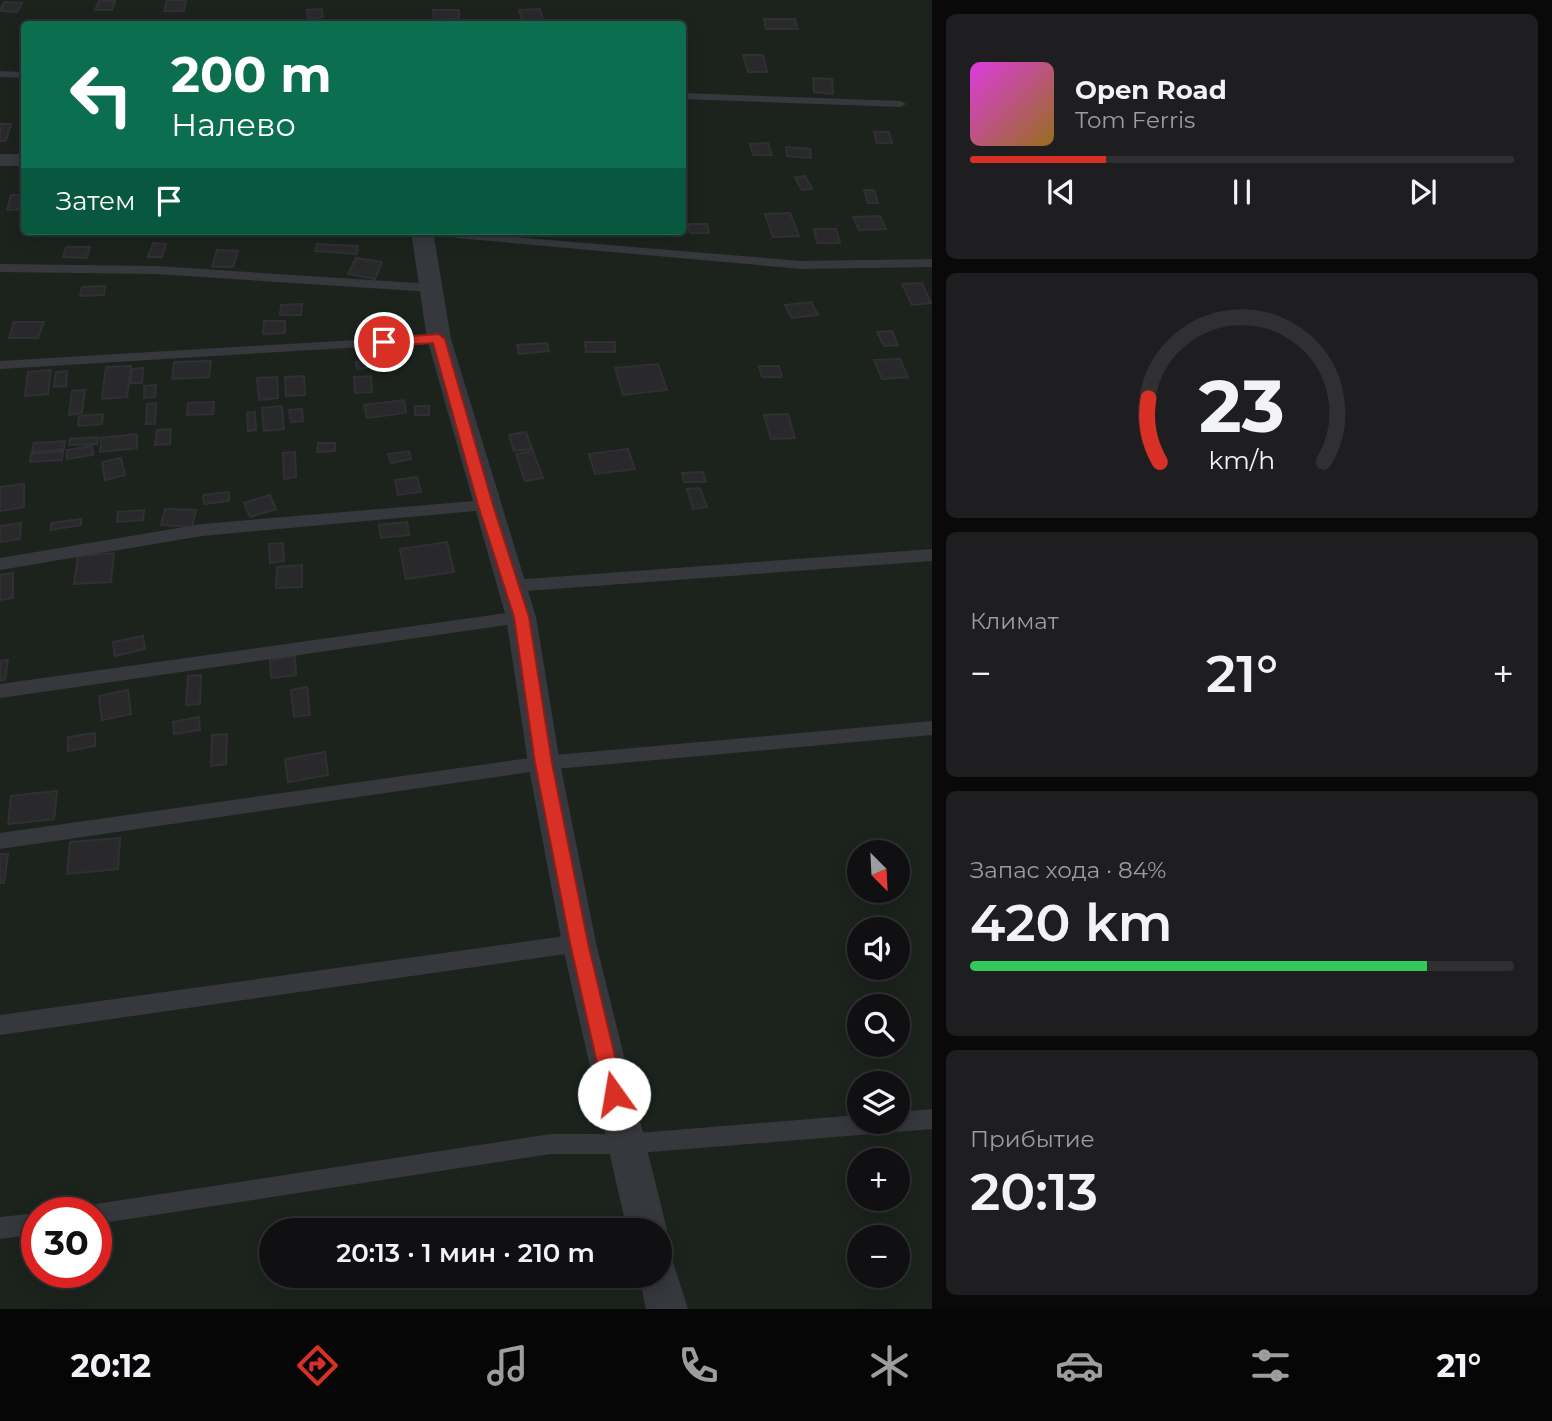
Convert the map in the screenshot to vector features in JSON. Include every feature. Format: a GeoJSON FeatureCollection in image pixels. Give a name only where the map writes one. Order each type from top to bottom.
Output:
{"type":"FeatureCollection","features":[{"type":"Feature","properties":{"kind":"street"},"geometry":{"type":"LineString","coordinates":[[0,160],[21,160]]}},
{"type":"Feature","properties":{"kind":"street"},"geometry":{"type":"LineString","coordinates":[[423,235],[439,339],[521,617],[544,763],[579,943],[644,1218]]}},
{"type":"Feature","properties":{"kind":"street"},"geometry":{"type":"LineString","coordinates":[[662,1288],[667,1309]]}},
{"type":"Feature","properties":{"kind":"lane"},"geometry":{"type":"LineString","coordinates":[[0,74],[21,75]]}},
{"type":"Feature","properties":{"kind":"lane"},"geometry":{"type":"LineString","coordinates":[[686,96],[901,104]]}},
{"type":"Feature","properties":{"kind":"lane"},"geometry":{"type":"LineString","coordinates":[[465,235],[802,265],[932,263]]}},
{"type":"Feature","properties":{"kind":"lane"},"geometry":{"type":"LineString","coordinates":[[0,268],[155,270],[431,288]]}},
{"type":"Feature","properties":{"kind":"lane"},"geometry":{"type":"LineString","coordinates":[[0,365],[439,339]]}},
{"type":"Feature","properties":{"kind":"lane"},"geometry":{"type":"LineString","coordinates":[[0,564],[202,530],[486,505]]}},
{"type":"Feature","properties":{"kind":"lane"},"geometry":{"type":"LineString","coordinates":[[513,586],[932,555]]}},
{"type":"Feature","properties":{"kind":"lane"},"geometry":{"type":"LineString","coordinates":[[0,691],[521,617]]}},
{"type":"Feature","properties":{"kind":"lane"},"geometry":{"type":"LineString","coordinates":[[0,841],[544,763],[932,728]]}},
{"type":"Feature","properties":{"kind":"lane"},"geometry":{"type":"LineString","coordinates":[[0,1025],[579,943]]}},
{"type":"Feature","properties":{"kind":"lane"},"geometry":{"type":"LineString","coordinates":[[112,1212],[551,1144],[625,1144],[932,1119]]}},
{"type":"Feature","properties":{"kind":"lane"},"geometry":{"type":"LineString","coordinates":[[0,1228],[21,1225]]}},
{"type":"Feature","properties":{"kind":"shaded area"},"geometry":{"type":"Polygon","coordinates":[[[0,0],[932,0],[932,1309],[0,1309],[0,0]]]}},
{"type":"Feature","properties":{"kind":"building"},"geometry":{"type":"Polygon","coordinates":[[[167,0],[186,0],[184,11],[164,11],[167,0]]]}},
{"type":"Feature","properties":{"kind":"building"},"geometry":{"type":"Polygon","coordinates":[[[99,1],[115,1],[112,10],[95,10],[99,1]]]}},
{"type":"Feature","properties":{"kind":"building"},"geometry":{"type":"Polygon","coordinates":[[[4,2],[22,3],[17,12],[0,11],[4,2]]]}},
{"type":"Feature","properties":{"kind":"building"},"geometry":{"type":"Polygon","coordinates":[[[322,9],[323,17],[308,19],[307,10],[322,9]]]}},
{"type":"Feature","properties":{"kind":"building"},"geometry":{"type":"Polygon","coordinates":[[[540,9],[544,21],[522,21],[519,10],[540,9]]]}},
{"type":"Feature","properties":{"kind":"building"},"geometry":{"type":"Polygon","coordinates":[[[433,10],[459,10],[459,19],[434,20],[433,10]]]}},
{"type":"Feature","properties":{"kind":"building"},"geometry":{"type":"Polygon","coordinates":[[[764,19],[795,19],[798,29],[766,29],[764,19]]]}},
{"type":"Feature","properties":{"kind":"building"},"geometry":{"type":"Polygon","coordinates":[[[743,55],[763,55],[767,72],[748,72],[743,55]]]}},
{"type":"Feature","properties":{"kind":"building"},"geometry":{"type":"Polygon","coordinates":[[[813,78],[832,79],[833,94],[814,92],[813,78]]]}},
{"type":"Feature","properties":{"kind":"building"},"geometry":{"type":"Polygon","coordinates":[[[0,124],[11,124],[6,141],[0,141],[0,124]]]}},
{"type":"Feature","properties":{"kind":"building"},"geometry":{"type":"Polygon","coordinates":[[[874,132],[889,132],[892,143],[877,143],[874,132]]]}},
{"type":"Feature","properties":{"kind":"building"},"geometry":{"type":"Polygon","coordinates":[[[768,143],[772,155],[753,155],[750,144],[768,143]]]}},
{"type":"Feature","properties":{"kind":"building"},"geometry":{"type":"Polygon","coordinates":[[[786,147],[810,149],[811,158],[787,156],[786,147]]]}},
{"type":"Feature","properties":{"kind":"building"},"geometry":{"type":"Polygon","coordinates":[[[805,176],[812,189],[802,190],[795,177],[805,176]]]}},
{"type":"Feature","properties":{"kind":"building"},"geometry":{"type":"Polygon","coordinates":[[[864,190],[874,190],[878,203],[868,203],[864,190]]]}},
{"type":"Feature","properties":{"kind":"building"},"geometry":{"type":"Polygon","coordinates":[[[11,195],[21,195],[21,209],[7,210],[11,195]]]}},
{"type":"Feature","properties":{"kind":"building"},"geometry":{"type":"Polygon","coordinates":[[[790,213],[799,236],[773,237],[765,214],[790,213]]]}},
{"type":"Feature","properties":{"kind":"building"},"geometry":{"type":"Polygon","coordinates":[[[880,216],[886,229],[859,230],[853,217],[880,216]]]}},
{"type":"Feature","properties":{"kind":"building"},"geometry":{"type":"Polygon","coordinates":[[[688,224],[707,224],[709,233],[690,233],[688,224]]]}},
{"type":"Feature","properties":{"kind":"building"},"geometry":{"type":"Polygon","coordinates":[[[814,229],[836,229],[840,243],[817,243],[814,229]]]}},
{"type":"Feature","properties":{"kind":"building"},"geometry":{"type":"Polygon","coordinates":[[[153,243],[166,244],[162,257],[148,257],[153,243]]]}},
{"type":"Feature","properties":{"kind":"building"},"geometry":{"type":"Polygon","coordinates":[[[317,244],[358,246],[357,254],[315,251],[317,244]]]}},
{"type":"Feature","properties":{"kind":"building"},"geometry":{"type":"Polygon","coordinates":[[[66,247],[90,247],[87,258],[63,257],[66,247]]]}},
{"type":"Feature","properties":{"kind":"building"},"geometry":{"type":"Polygon","coordinates":[[[217,250],[238,251],[233,267],[212,267],[217,250]]]}},
{"type":"Feature","properties":{"kind":"building"},"geometry":{"type":"Polygon","coordinates":[[[356,258],[382,262],[375,279],[348,274],[356,258]]]}},
{"type":"Feature","properties":{"kind":"building"},"geometry":{"type":"Polygon","coordinates":[[[922,283],[931,303],[912,305],[902,284],[922,283]]]}},
{"type":"Feature","properties":{"kind":"building"},"geometry":{"type":"Polygon","coordinates":[[[105,286],[104,295],[80,296],[82,287],[105,286]]]}},
{"type":"Feature","properties":{"kind":"building"},"geometry":{"type":"Polygon","coordinates":[[[811,302],[818,315],[792,318],[785,305],[811,302]]]}},
{"type":"Feature","properties":{"kind":"building"},"geometry":{"type":"Polygon","coordinates":[[[302,304],[301,315],[280,315],[281,305],[302,304]]]}},
{"type":"Feature","properties":{"kind":"building"},"geometry":{"type":"Polygon","coordinates":[[[264,321],[285,321],[285,333],[263,334],[264,321]]]}},
{"type":"Feature","properties":{"kind":"building"},"geometry":{"type":"Polygon","coordinates":[[[14,322],[44,322],[38,338],[9,338],[14,322]]]}},
{"type":"Feature","properties":{"kind":"building"},"geometry":{"type":"Polygon","coordinates":[[[892,331],[898,345],[884,346],[877,332],[892,331]]]}},
{"type":"Feature","properties":{"kind":"building"},"geometry":{"type":"Polygon","coordinates":[[[585,342],[615,342],[615,352],[586,352],[585,342]]]}},
{"type":"Feature","properties":{"kind":"building"},"geometry":{"type":"Polygon","coordinates":[[[547,343],[549,351],[519,354],[517,345],[547,343]]]}},
{"type":"Feature","properties":{"kind":"building"},"geometry":{"type":"Polygon","coordinates":[[[900,359],[908,377],[882,379],[874,360],[900,359]]]}},
{"type":"Feature","properties":{"kind":"building"},"geometry":{"type":"Polygon","coordinates":[[[380,360],[381,366],[357,369],[356,362],[380,360]]]}},
{"type":"Feature","properties":{"kind":"building"},"geometry":{"type":"Polygon","coordinates":[[[211,361],[209,377],[172,379],[174,362],[211,361]]]}},
{"type":"Feature","properties":{"kind":"building"},"geometry":{"type":"Polygon","coordinates":[[[658,364],[667,390],[623,395],[615,368],[658,364]]]}},
{"type":"Feature","properties":{"kind":"building"},"geometry":{"type":"Polygon","coordinates":[[[131,366],[127,397],[102,399],[106,367],[131,366]]]}},
{"type":"Feature","properties":{"kind":"building"},"geometry":{"type":"Polygon","coordinates":[[[759,366],[779,366],[782,377],[762,377],[759,366]]]}},
{"type":"Feature","properties":{"kind":"building"},"geometry":{"type":"Polygon","coordinates":[[[143,368],[142,383],[131,383],[132,369],[143,368]]]}},
{"type":"Feature","properties":{"kind":"building"},"geometry":{"type":"Polygon","coordinates":[[[51,370],[48,394],[25,396],[28,372],[51,370]]]}},
{"type":"Feature","properties":{"kind":"building"},"geometry":{"type":"Polygon","coordinates":[[[67,371],[66,386],[54,387],[56,372],[67,371]]]}},
{"type":"Feature","properties":{"kind":"building"},"geometry":{"type":"Polygon","coordinates":[[[304,376],[305,395],[286,396],[285,377],[304,376]]]}},
{"type":"Feature","properties":{"kind":"building"},"geometry":{"type":"Polygon","coordinates":[[[371,376],[372,392],[355,393],[354,377],[371,376]]]}},
{"type":"Feature","properties":{"kind":"building"},"geometry":{"type":"Polygon","coordinates":[[[277,377],[278,398],[259,400],[257,378],[277,377]]]}},
{"type":"Feature","properties":{"kind":"building"},"geometry":{"type":"Polygon","coordinates":[[[156,385],[155,397],[144,398],[144,386],[156,385]]]}},
{"type":"Feature","properties":{"kind":"building"},"geometry":{"type":"Polygon","coordinates":[[[85,390],[82,413],[69,415],[72,391],[85,390]]]}},
{"type":"Feature","properties":{"kind":"building"},"geometry":{"type":"Polygon","coordinates":[[[404,400],[406,413],[367,418],[364,405],[404,400]]]}},
{"type":"Feature","properties":{"kind":"building"},"geometry":{"type":"Polygon","coordinates":[[[214,402],[213,414],[187,415],[188,403],[214,402]]]}},
{"type":"Feature","properties":{"kind":"building"},"geometry":{"type":"Polygon","coordinates":[[[156,403],[155,424],[146,424],[147,404],[156,403]]]}},
{"type":"Feature","properties":{"kind":"building"},"geometry":{"type":"Polygon","coordinates":[[[282,406],[284,429],[264,431],[262,408],[282,406]]]}},
{"type":"Feature","properties":{"kind":"building"},"geometry":{"type":"Polygon","coordinates":[[[415,406],[429,406],[429,415],[415,415],[415,406]]]}},
{"type":"Feature","properties":{"kind":"building"},"geometry":{"type":"Polygon","coordinates":[[[302,409],[303,421],[291,422],[289,410],[302,409]]]}},
{"type":"Feature","properties":{"kind":"building"},"geometry":{"type":"Polygon","coordinates":[[[255,412],[256,430],[248,431],[247,413],[255,412]]]}},
{"type":"Feature","properties":{"kind":"building"},"geometry":{"type":"Polygon","coordinates":[[[103,414],[102,424],[78,426],[79,416],[103,414]]]}},
{"type":"Feature","properties":{"kind":"building"},"geometry":{"type":"Polygon","coordinates":[[[788,414],[795,438],[771,439],[764,415],[788,414]]]}},
{"type":"Feature","properties":{"kind":"building"},"geometry":{"type":"Polygon","coordinates":[[[171,429],[170,444],[155,445],[157,430],[171,429]]]}},
{"type":"Feature","properties":{"kind":"building"},"geometry":{"type":"Polygon","coordinates":[[[526,432],[532,449],[514,451],[509,435],[526,432]]]}},
{"type":"Feature","properties":{"kind":"building"},"geometry":{"type":"Polygon","coordinates":[[[137,434],[137,448],[100,452],[101,438],[137,434]]]}},
{"type":"Feature","properties":{"kind":"building"},"geometry":{"type":"Polygon","coordinates":[[[98,437],[97,444],[69,445],[70,439],[98,437]]]}},
{"type":"Feature","properties":{"kind":"building"},"geometry":{"type":"Polygon","coordinates":[[[65,441],[64,449],[32,452],[34,443],[65,441]]]}},
{"type":"Feature","properties":{"kind":"building"},"geometry":{"type":"Polygon","coordinates":[[[318,443],[335,443],[335,451],[317,452],[318,443]]]}},
{"type":"Feature","properties":{"kind":"building"},"geometry":{"type":"Polygon","coordinates":[[[92,446],[93,455],[67,459],[67,450],[92,446]]]}},
{"type":"Feature","properties":{"kind":"building"},"geometry":{"type":"Polygon","coordinates":[[[628,449],[635,469],[595,474],[589,454],[628,449]]]}},
{"type":"Feature","properties":{"kind":"building"},"geometry":{"type":"Polygon","coordinates":[[[63,451],[62,460],[30,462],[31,454],[63,451]]]}},
{"type":"Feature","properties":{"kind":"building"},"geometry":{"type":"Polygon","coordinates":[[[409,451],[411,459],[391,463],[388,454],[409,451]]]}},
{"type":"Feature","properties":{"kind":"building"},"geometry":{"type":"Polygon","coordinates":[[[533,451],[543,478],[525,481],[516,454],[533,451]]]}},
{"type":"Feature","properties":{"kind":"building"},"geometry":{"type":"Polygon","coordinates":[[[295,452],[296,477],[284,479],[283,453],[295,452]]]}},
{"type":"Feature","properties":{"kind":"building"},"geometry":{"type":"Polygon","coordinates":[[[121,458],[125,475],[105,480],[102,462],[121,458]]]}},
{"type":"Feature","properties":{"kind":"building"},"geometry":{"type":"Polygon","coordinates":[[[703,472],[706,482],[684,482],[682,473],[703,472]]]}},
{"type":"Feature","properties":{"kind":"building"},"geometry":{"type":"Polygon","coordinates":[[[417,477],[421,492],[398,495],[395,480],[417,477]]]}},
{"type":"Feature","properties":{"kind":"building"},"geometry":{"type":"Polygon","coordinates":[[[24,484],[24,507],[0,511],[0,487],[24,484]]]}},
{"type":"Feature","properties":{"kind":"building"},"geometry":{"type":"Polygon","coordinates":[[[700,488],[707,507],[693,509],[687,489],[700,488]]]}},
{"type":"Feature","properties":{"kind":"building"},"geometry":{"type":"Polygon","coordinates":[[[229,492],[229,501],[204,504],[203,495],[229,492]]]}},
{"type":"Feature","properties":{"kind":"building"},"geometry":{"type":"Polygon","coordinates":[[[270,495],[276,509],[250,517],[244,503],[270,495]]]}},
{"type":"Feature","properties":{"kind":"building"},"geometry":{"type":"Polygon","coordinates":[[[165,509],[196,510],[192,527],[161,525],[165,509]]]}},
{"type":"Feature","properties":{"kind":"building"},"geometry":{"type":"Polygon","coordinates":[[[144,510],[143,520],[117,522],[118,512],[144,510]]]}},
{"type":"Feature","properties":{"kind":"building"},"geometry":{"type":"Polygon","coordinates":[[[81,519],[81,525],[51,530],[51,523],[81,519]]]}},
{"type":"Feature","properties":{"kind":"building"},"geometry":{"type":"Polygon","coordinates":[[[407,522],[409,535],[381,538],[379,525],[407,522]]]}},
{"type":"Feature","properties":{"kind":"building"},"geometry":{"type":"Polygon","coordinates":[[[21,523],[20,539],[0,542],[0,526],[21,523]]]}},
{"type":"Feature","properties":{"kind":"building"},"geometry":{"type":"Polygon","coordinates":[[[447,542],[454,572],[406,579],[400,549],[447,542]]]}},
{"type":"Feature","properties":{"kind":"building"},"geometry":{"type":"Polygon","coordinates":[[[283,543],[284,561],[270,563],[269,544],[283,543]]]}},
{"type":"Feature","properties":{"kind":"building"},"geometry":{"type":"Polygon","coordinates":[[[114,553],[111,582],[74,584],[78,556],[114,553]]]}},
{"type":"Feature","properties":{"kind":"building"},"geometry":{"type":"Polygon","coordinates":[[[302,565],[302,587],[276,588],[277,567],[302,565]]]}},
{"type":"Feature","properties":{"kind":"building"},"geometry":{"type":"Polygon","coordinates":[[[13,573],[13,598],[0,600],[0,575],[13,573]]]}},
{"type":"Feature","properties":{"kind":"building"},"geometry":{"type":"Polygon","coordinates":[[[143,636],[145,649],[115,656],[113,642],[143,636]]]}},
{"type":"Feature","properties":{"kind":"building"},"geometry":{"type":"Polygon","coordinates":[[[295,656],[296,675],[271,678],[270,660],[295,656]]]}},
{"type":"Feature","properties":{"kind":"building"},"geometry":{"type":"Polygon","coordinates":[[[8,660],[5,680],[0,681],[0,661],[8,660]]]}},
{"type":"Feature","properties":{"kind":"building"},"geometry":{"type":"Polygon","coordinates":[[[201,675],[200,704],[186,705],[188,676],[201,675]]]}},
{"type":"Feature","properties":{"kind":"building"},"geometry":{"type":"Polygon","coordinates":[[[307,687],[310,715],[294,717],[291,690],[307,687]]]}},
{"type":"Feature","properties":{"kind":"building"},"geometry":{"type":"Polygon","coordinates":[[[128,690],[131,714],[102,720],[99,696],[128,690]]]}},
{"type":"Feature","properties":{"kind":"building"},"geometry":{"type":"Polygon","coordinates":[[[199,717],[200,730],[174,734],[173,722],[199,717]]]}},
{"type":"Feature","properties":{"kind":"building"},"geometry":{"type":"Polygon","coordinates":[[[95,733],[95,746],[68,751],[68,737],[95,733]]]}},
{"type":"Feature","properties":{"kind":"building"},"geometry":{"type":"Polygon","coordinates":[[[227,734],[226,764],[211,766],[212,735],[227,734]]]}},
{"type":"Feature","properties":{"kind":"building"},"geometry":{"type":"Polygon","coordinates":[[[325,752],[328,775],[288,782],[285,759],[325,752]]]}},
{"type":"Feature","properties":{"kind":"building"},"geometry":{"type":"Polygon","coordinates":[[[57,791],[54,819],[8,824],[11,796],[57,791]]]}},
{"type":"Feature","properties":{"kind":"building"},"geometry":{"type":"Polygon","coordinates":[[[120,838],[118,869],[67,874],[70,842],[120,838]]]}},
{"type":"Feature","properties":{"kind":"building"},"geometry":{"type":"Polygon","coordinates":[[[0,854],[8,854],[4,883],[0,883],[0,854]]]}},
{"type":"Feature","properties":{"kind":"route"},"geometry":{"type":"LineString","coordinates":[[384,342],[439,339],[521,617],[544,763],[579,943],[614,1094]]}}]}
